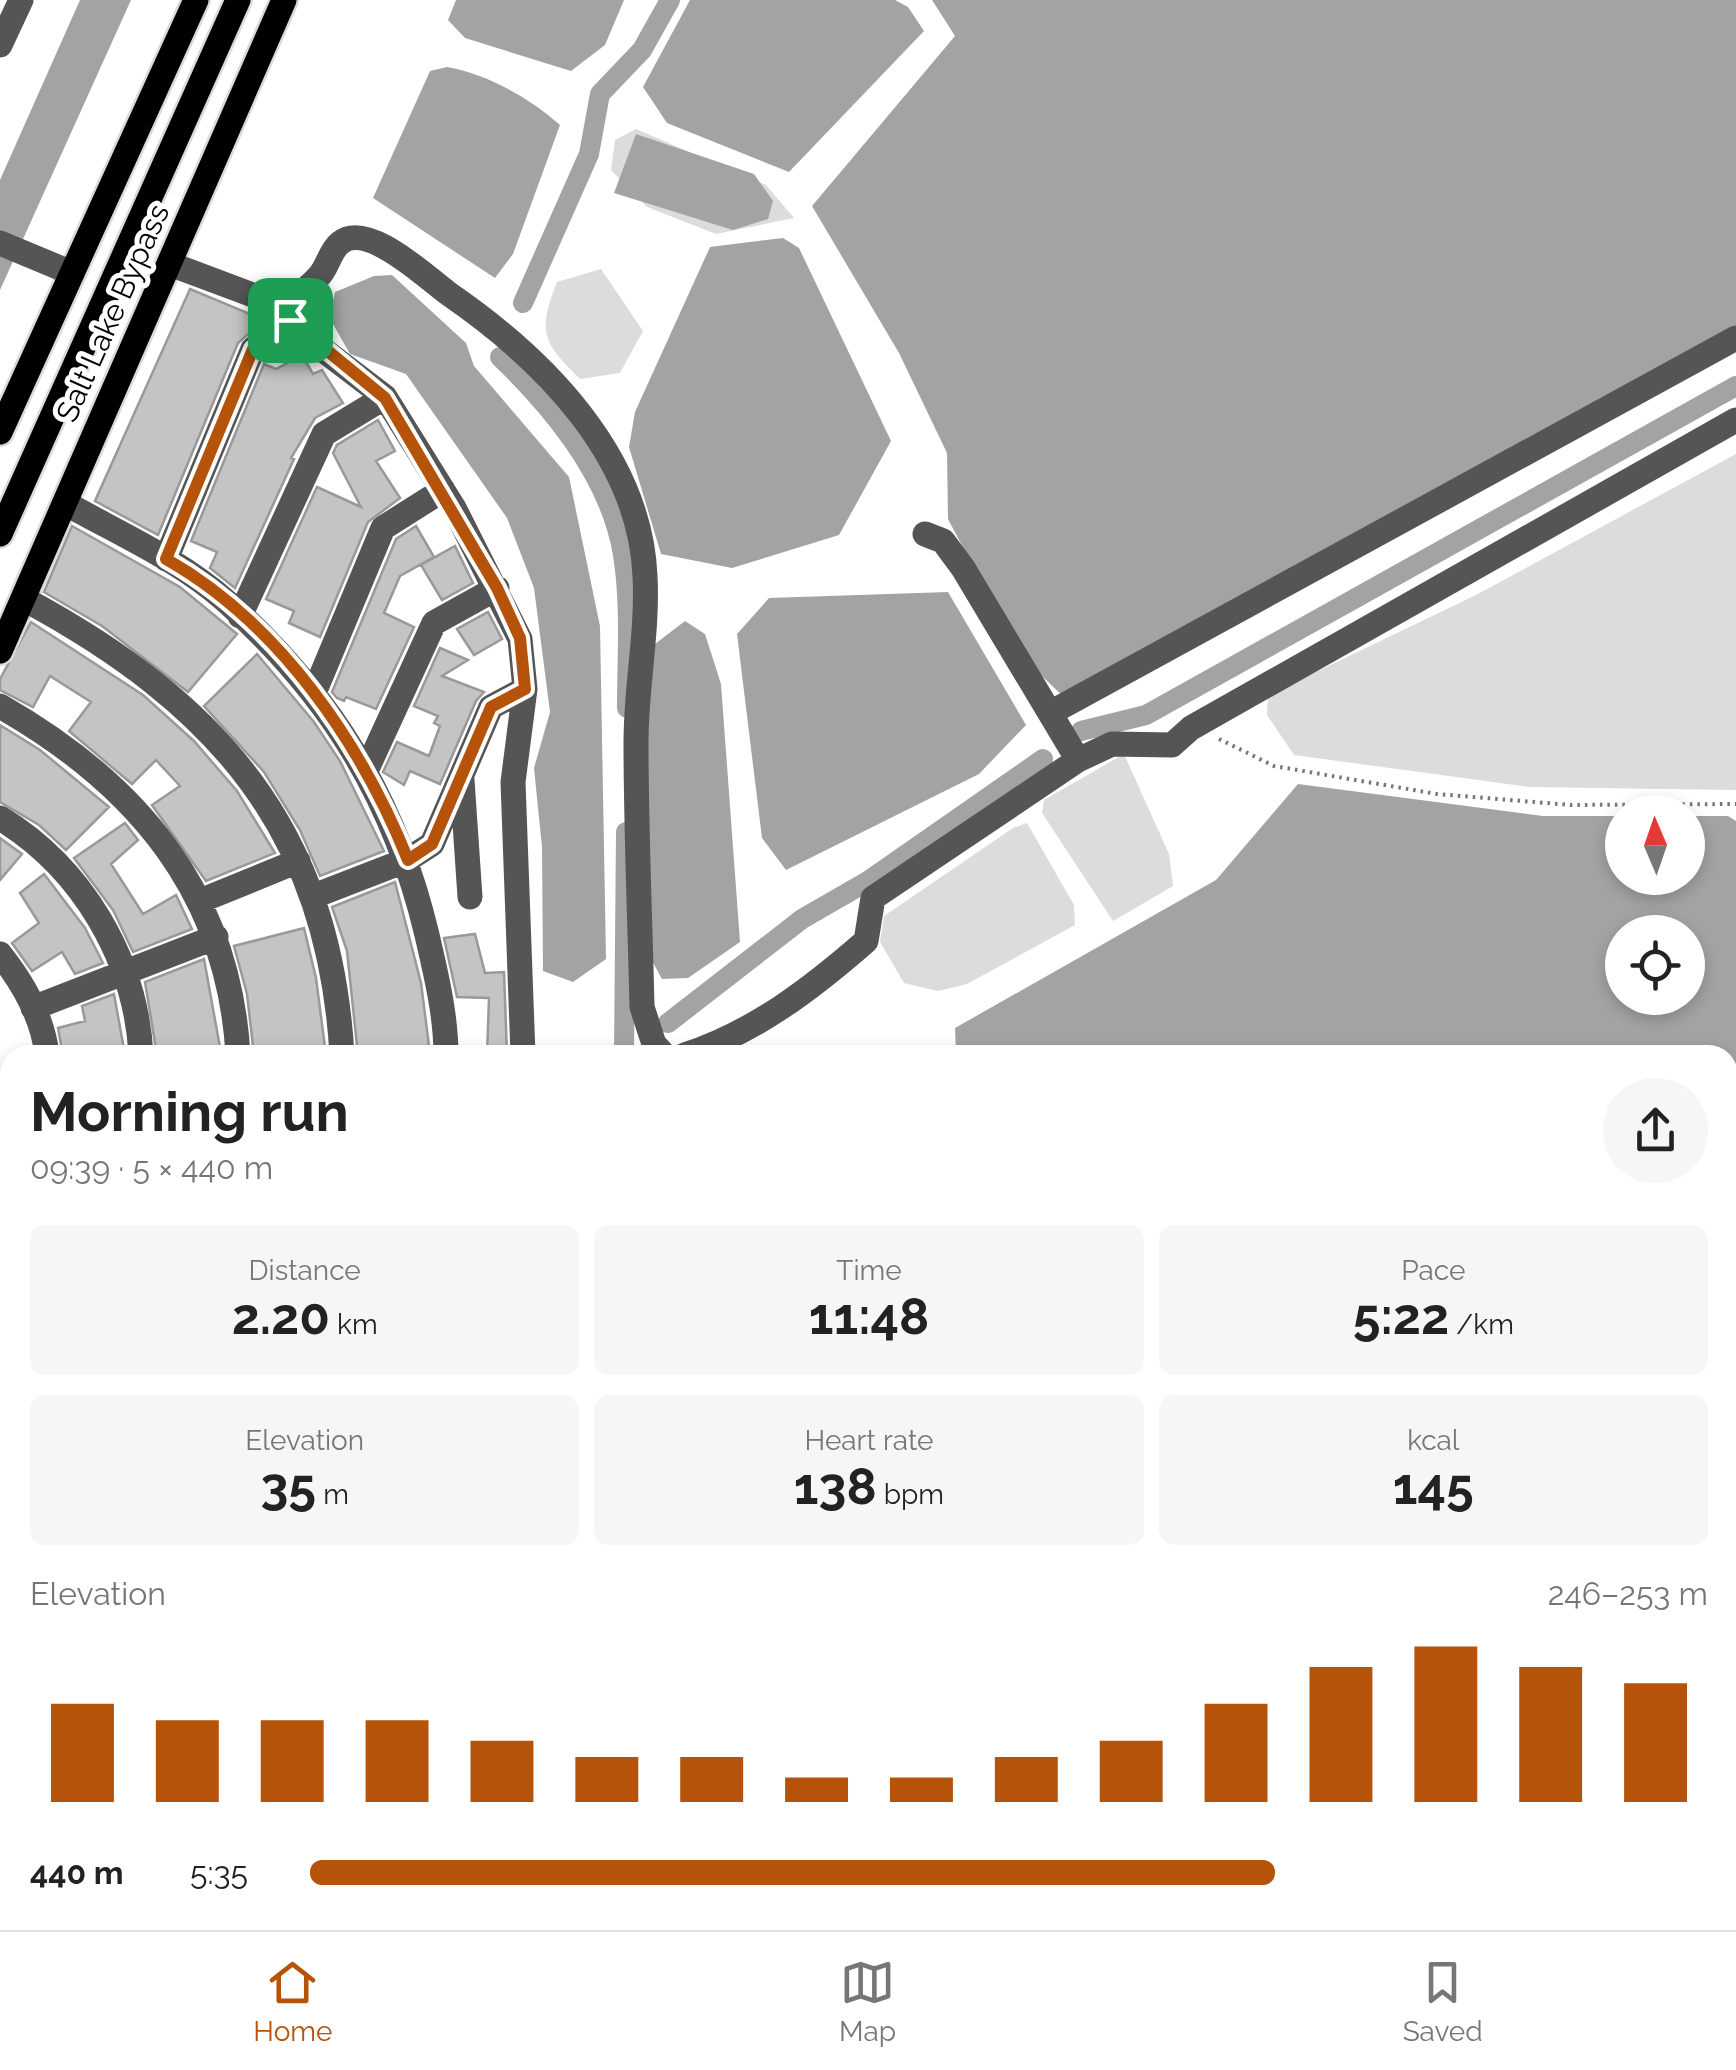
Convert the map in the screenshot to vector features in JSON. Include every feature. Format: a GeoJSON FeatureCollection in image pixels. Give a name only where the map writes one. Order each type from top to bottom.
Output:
{"type":"FeatureCollection","features":[{"type":"Feature","properties":{"kind":"main road","name":"Salt Lake Bypass"},"geometry":{"type":"LineString","coordinates":[[0,432],[196,0]]}},
{"type":"Feature","properties":{"kind":"main road","name":"Salt Lake Bypass"},"geometry":{"type":"LineString","coordinates":[[0,534],[238,0]]}},
{"type":"Feature","properties":{"kind":"main road","name":"Salt Lake Bypass"},"geometry":{"type":"LineString","coordinates":[[0,651],[284,0]]}},
{"type":"Feature","properties":{"kind":"street"},"geometry":{"type":"LineString","coordinates":[[0,45],[20,0]]}},
{"type":"Feature","properties":{"kind":"street"},"geometry":{"type":"LineString","coordinates":[[166,559],[253,349],[320,275],[345,240],[356,237],[386,246],[484,318],[527,356],[575,404],[612,462],[638,527],[645,574],[636,738],[642,1006],[655,1045]]}},
{"type":"Feature","properties":{"kind":"street"},"geometry":{"type":"LineString","coordinates":[[0,243],[72,274]]}},
{"type":"Feature","properties":{"kind":"street"},"geometry":{"type":"LineString","coordinates":[[170,264],[274,303],[385,398],[443,490],[520,638],[525,689],[513,782],[522,1045]]}},
{"type":"Feature","properties":{"kind":"street"},"geometry":{"type":"LineString","coordinates":[[1052,712],[1736,338]]}},
{"type":"Feature","properties":{"kind":"street"},"geometry":{"type":"LineString","coordinates":[[240,616],[324,434],[385,398]]}},
{"type":"Feature","properties":{"kind":"street"},"geometry":{"type":"LineString","coordinates":[[714,1045],[788,1006],[866,941],[873,898],[1078,760],[1112,744],[1172,746],[1191,728],[1736,420]]}},
{"type":"Feature","properties":{"kind":"street"},"geometry":{"type":"LineString","coordinates":[[314,693],[383,528],[443,490]]}},
{"type":"Feature","properties":{"kind":"street"},"geometry":{"type":"LineString","coordinates":[[65,503],[166,559],[240,616],[314,693],[366,771],[408,860],[437,976],[445,1045]]}},
{"type":"Feature","properties":{"kind":"street"},"geometry":{"type":"LineString","coordinates":[[925,534],[942,541],[963,568],[1078,760]]}},
{"type":"Feature","properties":{"kind":"street"},"geometry":{"type":"LineString","coordinates":[[366,771],[434,623],[497,588]]}},
{"type":"Feature","properties":{"kind":"street"},"geometry":{"type":"LineString","coordinates":[[24,599],[116,650],[164,687],[226,749],[276,817],[314,896],[333,967],[341,1045]]}},
{"type":"Feature","properties":{"kind":"street"},"geometry":{"type":"LineString","coordinates":[[314,896],[408,860],[432,844],[491,707],[525,689]]}},
{"type":"Feature","properties":{"kind":"street"},"geometry":{"type":"LineString","coordinates":[[0,706],[96,768],[141,814],[200,901],[216,938],[236,1018],[237,1045]]}},
{"type":"Feature","properties":{"kind":"street"},"geometry":{"type":"LineString","coordinates":[[462,775],[470,897]]}},
{"type":"Feature","properties":{"kind":"street"},"geometry":{"type":"LineString","coordinates":[[0,818],[27,834],[64,870],[96,914],[126,971],[139,1045]]}},
{"type":"Feature","properties":{"kind":"street"},"geometry":{"type":"LineString","coordinates":[[200,901],[298,861]]}},
{"type":"Feature","properties":{"kind":"street"},"geometry":{"type":"LineString","coordinates":[[33,1008],[216,938]]}},
{"type":"Feature","properties":{"kind":"street"},"geometry":{"type":"LineString","coordinates":[[0,954],[20,978],[46,1045]]}},
{"type":"Feature","properties":{"kind":"path"},"geometry":{"type":"LineString","coordinates":[[1191,728],[1274,766],[1437,794],[1571,805],[1736,804]]}},
{"type":"Feature","properties":{"kind":"shaded area"},"geometry":{"type":"Polygon","coordinates":[[[80,0],[131,0],[0,290],[0,180],[80,0]]]}},
{"type":"Feature","properties":{"kind":"shaded area"},"geometry":{"type":"Polygon","coordinates":[[[456,0],[624,0],[605,45],[571,71],[465,38],[448,20],[456,0]]]}},
{"type":"Feature","properties":{"kind":"shaded area"},"geometry":{"type":"Polygon","coordinates":[[[690,0],[895,0],[908,7],[924,31],[789,172],[667,123],[643,87],[690,0]]]}},
{"type":"Feature","properties":{"kind":"shaded area"},"geometry":{"type":"Polygon","coordinates":[[[932,0],[1736,0],[1736,329],[1068,701],[1019,654],[948,519],[947,453],[899,353],[812,206],[955,36],[932,0]]]}},
{"type":"Feature","properties":{"kind":"shaded area"},"geometry":{"type":"Polygon","coordinates":[[[447,67],[507,89],[560,125],[513,254],[495,278],[373,198],[430,71],[447,67]]]}},
{"type":"Feature","properties":{"kind":"shaded area"},"geometry":{"type":"Polygon","coordinates":[[[636,129],[766,185],[794,218],[716,234],[647,207],[611,170],[615,140],[636,129]]]}},
{"type":"Feature","properties":{"kind":"shaded area"},"geometry":{"type":"Polygon","coordinates":[[[636,134],[754,174],[773,201],[768,219],[733,230],[614,193],[636,134]]]}},
{"type":"Feature","properties":{"kind":"shaded area"},"geometry":{"type":"Polygon","coordinates":[[[783,238],[799,248],[891,441],[839,535],[732,568],[661,554],[629,447],[635,412],[710,247],[783,238]]]}},
{"type":"Feature","properties":{"kind":"shaded area"},"geometry":{"type":"Polygon","coordinates":[[[601,269],[643,331],[620,373],[580,379],[551,346],[547,313],[557,282],[601,269]]]}},
{"type":"Feature","properties":{"kind":"shaded area"},"geometry":{"type":"Polygon","coordinates":[[[392,275],[466,343],[474,366],[569,477],[600,626],[606,959],[573,982],[543,971],[542,847],[534,768],[550,712],[534,588],[507,518],[406,374],[350,354],[329,317],[335,292],[374,276],[392,275]]]}},
{"type":"Feature","properties":{"kind":"shaded area"},"geometry":{"type":"Polygon","coordinates":[[[1736,454],[1736,790],[1530,787],[1294,755],[1267,715],[1268,695],[1476,595],[1736,454]]]}},
{"type":"Feature","properties":{"kind":"shaded area"},"geometry":{"type":"Polygon","coordinates":[[[948,592],[1026,725],[979,774],[786,870],[762,838],[737,634],[769,598],[948,592]]]}},
{"type":"Feature","properties":{"kind":"shaded area"},"geometry":{"type":"Polygon","coordinates":[[[685,621],[705,634],[721,684],[740,942],[688,978],[662,979],[650,957],[647,682],[655,644],[685,621]]]}},
{"type":"Feature","properties":{"kind":"shaded area"},"geometry":{"type":"Polygon","coordinates":[[[1124,754],[1169,854],[1173,886],[1113,921],[1042,813],[1044,800],[1124,754]]]}},
{"type":"Feature","properties":{"kind":"shaded area"},"geometry":{"type":"Polygon","coordinates":[[[1298,784],[1543,816],[1605,816],[1605,895],[1705,895],[1705,816],[1728,816],[1736,821],[1736,1045],[956,1045],[955,1028],[1216,880],[1298,784]]]}},
{"type":"Feature","properties":{"kind":"shaded area"},"geometry":{"type":"Polygon","coordinates":[[[1027,823],[1074,905],[1075,925],[967,984],[938,991],[904,983],[880,942],[884,916],[1013,828],[1027,823]]]}},
{"type":"Feature","properties":{"kind":"building"},"geometry":{"type":"Polygon","coordinates":[[[190,289],[264,320],[238,343],[158,535],[95,501],[190,289]]]}},
{"type":"Feature","properties":{"kind":"building"},"geometry":{"type":"Polygon","coordinates":[[[302,355],[313,374],[322,370],[343,403],[315,418],[291,458],[294,459],[235,588],[210,568],[217,552],[191,541],[264,364],[276,369],[302,355]]]}},
{"type":"Feature","properties":{"kind":"building"},"geometry":{"type":"Polygon","coordinates":[[[378,420],[395,451],[376,461],[400,498],[368,522],[320,637],[289,623],[294,611],[266,599],[317,487],[361,507],[333,453],[337,445],[378,420]]]}},
{"type":"Feature","properties":{"kind":"building"},"geometry":{"type":"Polygon","coordinates":[[[72,526],[180,587],[237,634],[188,692],[102,626],[44,592],[72,526]]]}},
{"type":"Feature","properties":{"kind":"building"},"geometry":{"type":"Polygon","coordinates":[[[416,526],[434,557],[400,576],[384,613],[414,627],[376,709],[346,697],[344,701],[337,698],[332,692],[396,539],[416,526]]]}},
{"type":"Feature","properties":{"kind":"building"},"geometry":{"type":"Polygon","coordinates":[[[455,546],[473,583],[442,600],[421,565],[455,546]]]}},
{"type":"Feature","properties":{"kind":"building"},"geometry":{"type":"Polygon","coordinates":[[[488,612],[502,639],[474,655],[457,629],[488,612]]]}},
{"type":"Feature","properties":{"kind":"building"},"geometry":{"type":"Polygon","coordinates":[[[31,622],[143,695],[194,741],[237,791],[275,853],[206,881],[152,805],[180,786],[156,760],[132,784],[69,731],[91,702],[50,676],[33,707],[0,690],[0,679],[31,622]]]}},
{"type":"Feature","properties":{"kind":"building"},"geometry":{"type":"Polygon","coordinates":[[[440,648],[468,660],[442,676],[484,692],[476,701],[440,784],[410,771],[404,785],[383,772],[397,742],[429,756],[440,726],[434,723],[438,716],[414,706],[440,648]]]}},
{"type":"Feature","properties":{"kind":"building"},"geometry":{"type":"Polygon","coordinates":[[[257,654],[314,722],[340,761],[384,851],[320,876],[300,830],[264,772],[204,706],[257,654]]]}},
{"type":"Feature","properties":{"kind":"building"},"geometry":{"type":"Polygon","coordinates":[[[0,725],[40,750],[109,807],[66,850],[39,825],[0,802],[0,725]]]}},
{"type":"Feature","properties":{"kind":"building"},"geometry":{"type":"Polygon","coordinates":[[[125,823],[138,840],[111,864],[143,914],[176,895],[192,929],[133,952],[113,910],[74,858],[125,823]]]}},
{"type":"Feature","properties":{"kind":"building"},"geometry":{"type":"Polygon","coordinates":[[[0,838],[22,854],[0,880],[0,838]]]}},
{"type":"Feature","properties":{"kind":"building"},"geometry":{"type":"Polygon","coordinates":[[[44,874],[85,928],[103,963],[75,974],[62,952],[32,971],[12,943],[39,923],[20,893],[44,874]]]}},
{"type":"Feature","properties":{"kind":"building"},"geometry":{"type":"Polygon","coordinates":[[[395,882],[421,983],[429,1045],[357,1045],[347,951],[332,907],[395,882]]]}},
{"type":"Feature","properties":{"kind":"building"},"geometry":{"type":"Polygon","coordinates":[[[304,928],[316,978],[325,1045],[253,1045],[247,994],[234,946],[304,928]]]}},
{"type":"Feature","properties":{"kind":"building"},"geometry":{"type":"Polygon","coordinates":[[[475,934],[485,973],[504,972],[507,1045],[487,1045],[489,998],[457,997],[444,938],[475,934]]]}},
{"type":"Feature","properties":{"kind":"building"},"geometry":{"type":"Polygon","coordinates":[[[204,959],[220,1045],[155,1045],[145,982],[204,959]]]}},
{"type":"Feature","properties":{"kind":"building"},"geometry":{"type":"Polygon","coordinates":[[[114,994],[123,1045],[61,1045],[58,1028],[85,1021],[82,1006],[114,994]]]}},
{"type":"Feature","properties":{"kind":"waterway"},"geometry":{"type":"LineString","coordinates":[[523,303],[589,154],[600,94],[642,50],[670,0]]}},
{"type":"Feature","properties":{"kind":"waterway"},"geometry":{"type":"LineString","coordinates":[[500,357],[559,422],[606,499],[623,555],[627,593],[627,708]]}},
{"type":"Feature","properties":{"kind":"waterway"},"geometry":{"type":"LineString","coordinates":[[1081,731],[1146,715],[1736,386]]}},
{"type":"Feature","properties":{"kind":"waterway"},"geometry":{"type":"LineString","coordinates":[[668,1023],[802,919],[868,881],[1043,759]]}},
{"type":"Feature","properties":{"kind":"waterway"},"geometry":{"type":"LineString","coordinates":[[624,1045],[626,832]]}},
{"type":"Feature","properties":{"kind":"route"},"geometry":{"type":"LineString","coordinates":[[290,320],[385,398],[454,508],[520,638],[525,689],[491,707],[432,844],[408,860],[384,802],[352,746],[314,693],[226,601],[166,559],[253,349],[290,320]]}}]}
